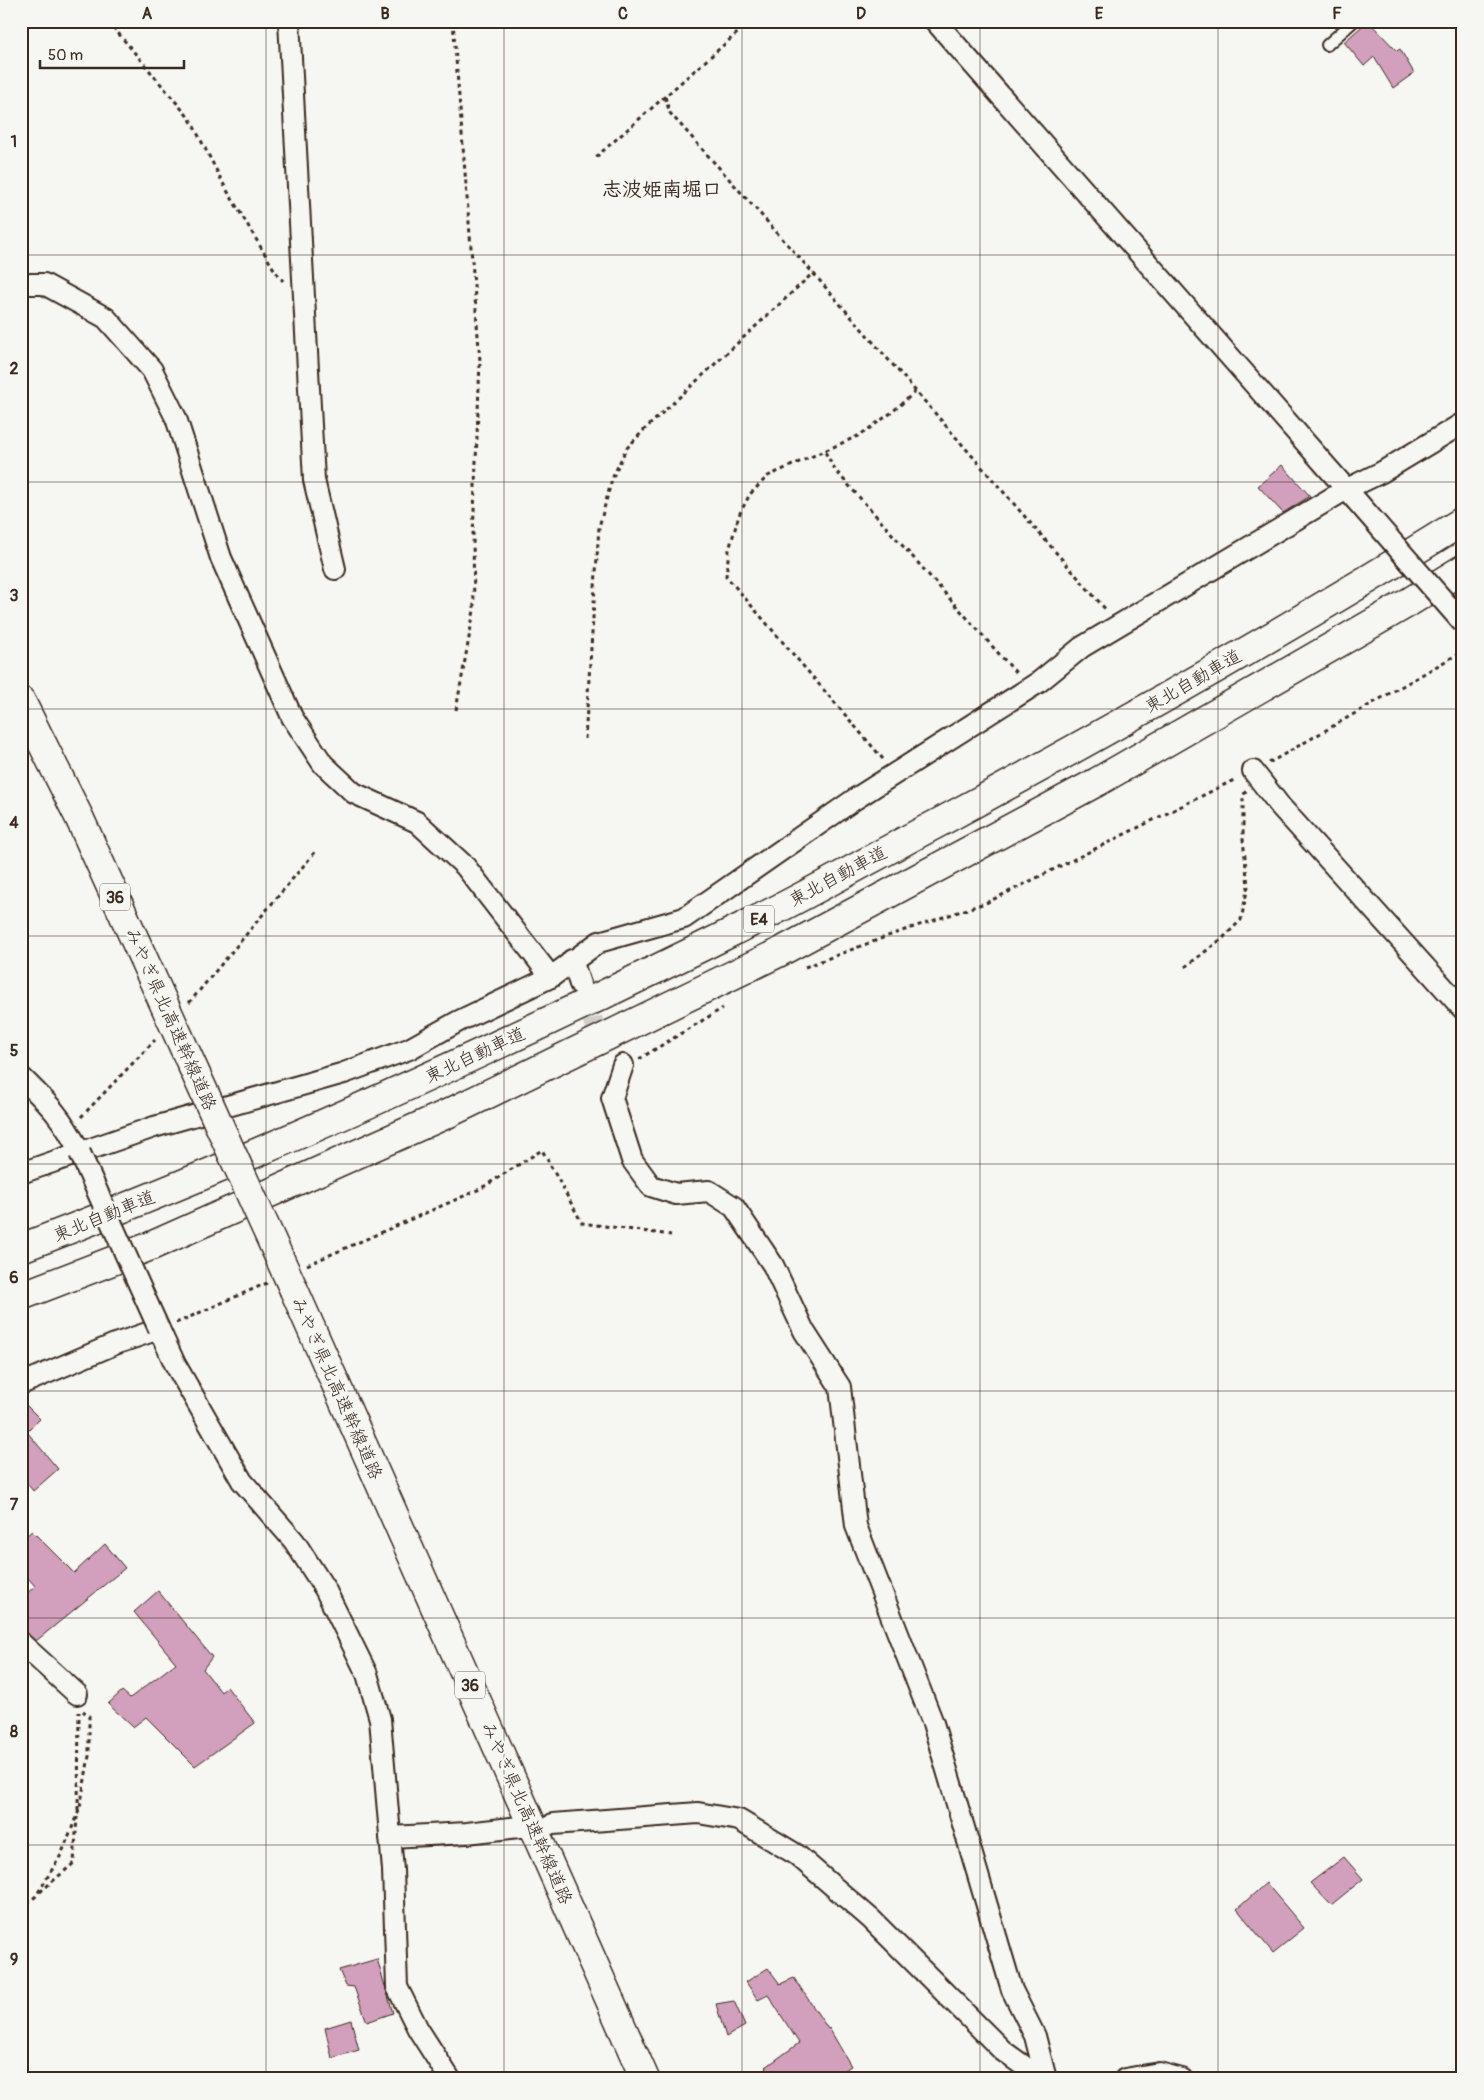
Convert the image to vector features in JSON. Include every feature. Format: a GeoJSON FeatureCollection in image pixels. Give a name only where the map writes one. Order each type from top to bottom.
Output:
{"type":"FeatureCollection","features":[{"type":"Feature","properties":{"kind":"main road","name":"東北自動車道"},"geometry":{"type":"LineString","coordinates":[[21,1248],[133,1206],[432,1076],[752,923],[1077,748],[1374,576],[1463,521]]}},
{"type":"Feature","properties":{"kind":"main road","name":"E4"},"geometry":{"type":"LineString","coordinates":[[21,1296],[151,1246],[450,1114],[778,953],[1097,782],[1406,604],[1463,569]]}},
{"type":"Feature","properties":{"kind":"main road","name":"みやぎ県北高速幹線道路"},"geometry":{"type":"LineString","coordinates":[[21,702],[79,817],[290,1279],[645,2079]]}},
{"type":"Feature","properties":{"kind":"street"},"geometry":{"type":"LineString","coordinates":[[289,21],[314,480],[335,569]]}},
{"type":"Feature","properties":{"kind":"street"},"geometry":{"type":"LineString","coordinates":[[935,21],[1463,623]]}},
{"type":"Feature","properties":{"kind":"street"},"geometry":{"type":"LineString","coordinates":[[21,284],[44,284],[106,318],[152,370],[176,418],[220,558],[292,717],[324,764],[354,792],[417,822],[465,866],[551,977]]}},
{"type":"Feature","properties":{"kind":"street"},"geometry":{"type":"LineString","coordinates":[[21,1173],[154,1127],[344,1073],[409,1049],[459,1021],[551,977],[599,942],[684,918],[856,799],[1029,688],[1082,647],[1350,494],[1382,472],[1463,423]]}},
{"type":"Feature","properties":{"kind":"street"},"geometry":{"type":"LineString","coordinates":[[1253,771],[1281,807],[1463,1009]]}},
{"type":"Feature","properties":{"kind":"street"},"geometry":{"type":"LineString","coordinates":[[572,960],[580,984]]}},
{"type":"Feature","properties":{"kind":"street"},"geometry":{"type":"LineString","coordinates":[[623,1065],[612,1098],[632,1160],[651,1186],[676,1194],[709,1191],[734,1207],[773,1265],[804,1331],[840,1387],[856,1526],[934,1723],[1012,1990],[1035,2036],[1046,2079]]}},
{"type":"Feature","properties":{"kind":"street"},"geometry":{"type":"LineString","coordinates":[[21,1077],[52,1105],[68,1129],[175,1364],[242,1481],[294,1541],[325,1589],[368,1674],[380,1720],[390,1837],[397,1988],[418,2029],[450,2079]]}},
{"type":"Feature","properties":{"kind":"street"},"geometry":{"type":"LineString","coordinates":[[21,1384],[115,1344],[159,1330]]}},
{"type":"Feature","properties":{"kind":"street"},"geometry":{"type":"LineString","coordinates":[[21,1642],[76,1699]]}},
{"type":"Feature","properties":{"kind":"street"},"geometry":{"type":"LineString","coordinates":[[553,1824],[698,1813],[739,1820],[797,1855],[871,1919],[1003,2051],[1042,2079]]}},
{"type":"Feature","properties":{"kind":"street"},"geometry":{"type":"LineString","coordinates":[[390,1837],[467,1833],[519,1827]]}},
{"type":"Feature","properties":{"kind":"street"},"geometry":{"type":"LineString","coordinates":[[1125,2079],[1159,2073],[1182,2079]]}},
{"type":"Feature","properties":{"kind":"lane"},"geometry":{"type":"LineString","coordinates":[[1327,45],[1354,21]]}},
{"type":"Feature","properties":{"kind":"path"},"geometry":{"type":"LineString","coordinates":[[108,21],[190,119],[225,187],[275,271],[304,306]]}},
{"type":"Feature","properties":{"kind":"path"},"geometry":{"type":"LineString","coordinates":[[453,21],[480,361],[473,536],[474,610],[456,710]]}},
{"type":"Feature","properties":{"kind":"path"},"geometry":{"type":"LineString","coordinates":[[596,157],[751,21]]}},
{"type":"Feature","properties":{"kind":"path"},"geometry":{"type":"LineString","coordinates":[[665,97],[670,113],[813,273],[1119,625]]}},
{"type":"Feature","properties":{"kind":"path"},"geometry":{"type":"LineString","coordinates":[[585,739],[599,527],[612,478],[626,449],[645,429],[813,273]]}},
{"type":"Feature","properties":{"kind":"path"},"geometry":{"type":"LineString","coordinates":[[896,774],[726,576],[729,550],[737,524],[750,494],[768,476],[860,435],[891,413],[916,391]]}},
{"type":"Feature","properties":{"kind":"path"},"geometry":{"type":"LineString","coordinates":[[824,452],[836,471],[1029,688]]}},
{"type":"Feature","properties":{"kind":"path"},"geometry":{"type":"LineString","coordinates":[[798,970],[896,933],[988,902],[1253,771],[1463,651]]}},
{"type":"Feature","properties":{"kind":"path"},"geometry":{"type":"LineString","coordinates":[[1185,967],[1223,938],[1241,920],[1248,886],[1243,840],[1243,796],[1253,771]]}},
{"type":"Feature","properties":{"kind":"path"},"geometry":{"type":"LineString","coordinates":[[188,1003],[315,852]]}},
{"type":"Feature","properties":{"kind":"path"},"geometry":{"type":"LineString","coordinates":[[623,1065],[640,1058],[726,1006]]}},
{"type":"Feature","properties":{"kind":"path"},"geometry":{"type":"LineString","coordinates":[[68,1129],[155,1040]]}},
{"type":"Feature","properties":{"kind":"path"},"geometry":{"type":"LineString","coordinates":[[159,1330],[290,1279],[480,1189],[542,1150],[582,1223],[671,1235]]}},
{"type":"Feature","properties":{"kind":"path"},"geometry":{"type":"LineString","coordinates":[[21,1908],[74,1864],[80,1713],[76,1699]]}},
{"type":"Feature","properties":{"kind":"path"},"geometry":{"type":"LineString","coordinates":[[21,1908],[36,1896],[61,1855],[80,1808],[89,1756],[90,1716],[76,1699]]}},
{"type":"Feature","properties":{"kind":"building"},"geometry":{"type":"Polygon","coordinates":[[[1368,21],[1397,51],[1400,49],[1414,73],[1393,88],[1374,57],[1364,66],[1344,42],[1368,21]]]}},
{"type":"Feature","properties":{"kind":"building"},"geometry":{"type":"Polygon","coordinates":[[[1282,465],[1310,496],[1283,513],[1258,486],[1282,465]]]}},
{"type":"Feature","properties":{"kind":"building"},"geometry":{"type":"Polygon","coordinates":[[[21,1400],[40,1419],[27,1432],[58,1469],[33,1491],[21,1475],[21,1400]]]}},
{"type":"Feature","properties":{"kind":"building"},"geometry":{"type":"Polygon","coordinates":[[[32,1531],[74,1573],[105,1544],[125,1568],[36,1641],[21,1629],[21,1599],[35,1586],[21,1570],[21,1540],[32,1531]]]}},
{"type":"Feature","properties":{"kind":"building"},"geometry":{"type":"Polygon","coordinates":[[[158,1591],[212,1657],[203,1669],[221,1692],[227,1687],[255,1723],[195,1766],[146,1717],[133,1727],[108,1704],[122,1691],[130,1698],[176,1663],[134,1612],[158,1591]]]}},
{"type":"Feature","properties":{"kind":"building"},"geometry":{"type":"Polygon","coordinates":[[[1344,1857],[1363,1879],[1331,1905],[1310,1883],[1344,1857]]]}},
{"type":"Feature","properties":{"kind":"building"},"geometry":{"type":"Polygon","coordinates":[[[1266,1883],[1304,1928],[1273,1953],[1237,1909],[1266,1883]]]}},
{"type":"Feature","properties":{"kind":"building"},"geometry":{"type":"Polygon","coordinates":[[[377,1959],[393,2013],[367,2022],[354,1987],[346,1986],[339,1970],[377,1959]]]}},
{"type":"Feature","properties":{"kind":"building"},"geometry":{"type":"Polygon","coordinates":[[[768,1968],[780,1984],[794,1978],[829,2028],[851,2066],[831,2079],[773,2079],[766,2067],[799,2043],[768,1995],[758,2000],[746,1982],[768,1968]]]}},
{"type":"Feature","properties":{"kind":"building"},"geometry":{"type":"Polygon","coordinates":[[[734,2001],[745,2026],[726,2037],[716,2004],[734,2001]]]}},
{"type":"Feature","properties":{"kind":"building"},"geometry":{"type":"Polygon","coordinates":[[[351,2020],[359,2050],[332,2058],[325,2028],[351,2020]]]}},
{"type":"Feature","properties":{"kind":"tunnel"},"geometry":{"type":"LineString","coordinates":[[583,990],[602,1048]]}},
{"type":"Feature","properties":{"kind":"district","name":"志波姫南堀口"},"geometry":{"type":"Point","coordinates":[662,189]}}]}
